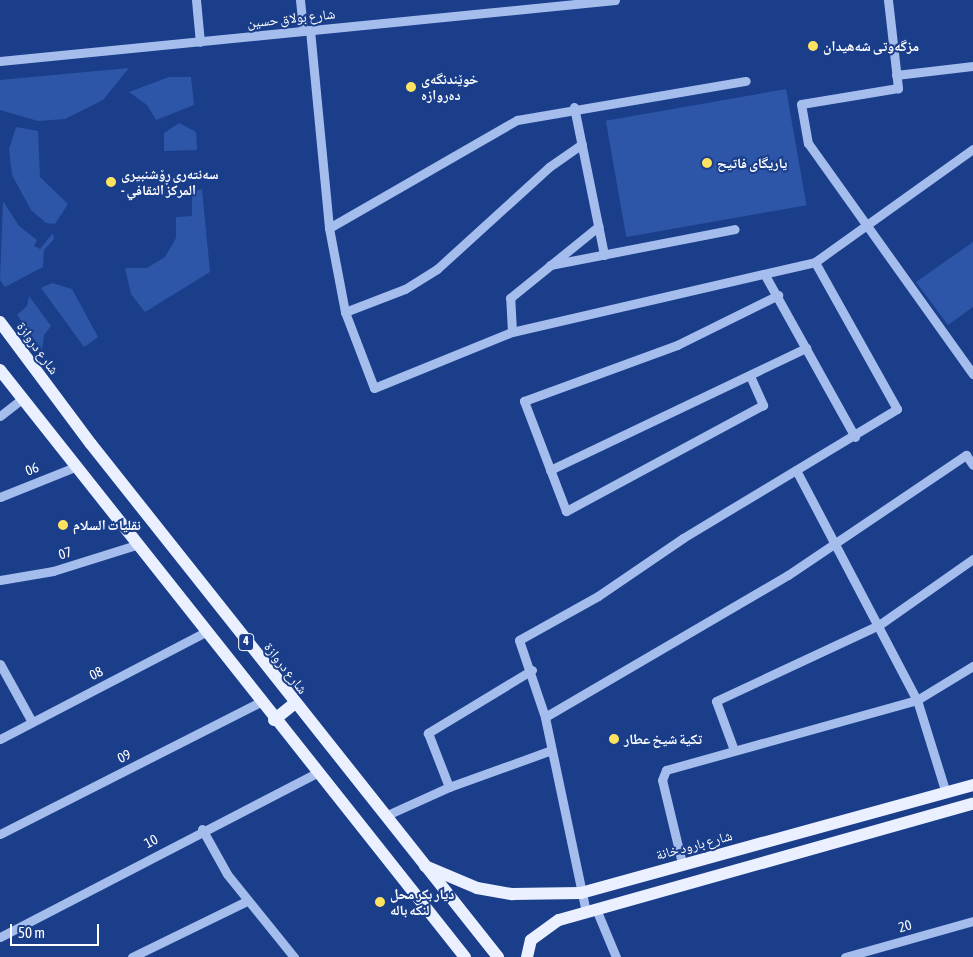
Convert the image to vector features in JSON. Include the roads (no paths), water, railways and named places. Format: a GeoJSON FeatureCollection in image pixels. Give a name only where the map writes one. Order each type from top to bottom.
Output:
{"type":"FeatureCollection","features":[{"type":"Feature","properties":{"kind":"main road","name":"شارع دروازة"},"geometry":{"type":"LineString","coordinates":[[0,322],[294,703],[498,957]]}},
{"type":"Feature","properties":{"kind":"main road","name":"4"},"geometry":{"type":"LineString","coordinates":[[0,370],[204,633],[464,957]]}},
{"type":"Feature","properties":{"kind":"main road"},"geometry":{"type":"LineString","coordinates":[[274,720],[294,703]]}},
{"type":"Feature","properties":{"kind":"main road","name":"شارع بارود خانة"},"geometry":{"type":"LineString","coordinates":[[423,864],[477,888],[512,894],[581,893],[682,863],[973,785]]}},
{"type":"Feature","properties":{"kind":"main road"},"geometry":{"type":"LineString","coordinates":[[526,957],[532,940],[547,926],[591,911],[973,804]]}},
{"type":"Feature","properties":{"kind":"street"},"geometry":{"type":"LineString","coordinates":[[196,0],[200,42]]}},
{"type":"Feature","properties":{"kind":"street"},"geometry":{"type":"LineString","coordinates":[[300,0],[306,30],[329,228],[345,312],[374,388],[512,332],[766,277],[815,262],[865,224],[973,149]]}},
{"type":"Feature","properties":{"kind":"street","name":"شارع بولاق حسين"},"geometry":{"type":"LineString","coordinates":[[0,61],[614,0]]}},
{"type":"Feature","properties":{"kind":"street"},"geometry":{"type":"LineString","coordinates":[[888,0],[898,88],[801,104],[808,143],[973,374]]}},
{"type":"Feature","properties":{"kind":"street"},"geometry":{"type":"LineString","coordinates":[[896,74],[973,66]]}},
{"type":"Feature","properties":{"kind":"street"},"geometry":{"type":"LineString","coordinates":[[329,228],[517,120],[574,107],[746,81]]}},
{"type":"Feature","properties":{"kind":"street"},"geometry":{"type":"LineString","coordinates":[[574,107],[604,255]]}},
{"type":"Feature","properties":{"kind":"street"},"geometry":{"type":"LineString","coordinates":[[345,312],[404,289],[437,269],[549,168],[582,144]]}},
{"type":"Feature","properties":{"kind":"street"},"geometry":{"type":"LineString","coordinates":[[512,332],[510,298],[599,226]]}},
{"type":"Feature","properties":{"kind":"street"},"geometry":{"type":"LineString","coordinates":[[550,266],[735,229]]}},
{"type":"Feature","properties":{"kind":"street"},"geometry":{"type":"LineString","coordinates":[[616,957],[581,893],[546,717],[532,670],[519,640],[598,596],[796,470],[894,413],[897,404],[815,262]]}},
{"type":"Feature","properties":{"kind":"street"},"geometry":{"type":"LineString","coordinates":[[766,277],[778,295],[855,437]]}},
{"type":"Feature","properties":{"kind":"street"},"geometry":{"type":"LineString","coordinates":[[751,378],[763,405],[566,511],[524,401],[677,345],[778,295]]}},
{"type":"Feature","properties":{"kind":"street"},"geometry":{"type":"LineString","coordinates":[[550,470],[751,378],[806,348]]}},
{"type":"Feature","properties":{"kind":"street"},"geometry":{"type":"LineString","coordinates":[[0,416],[22,400]]}},
{"type":"Feature","properties":{"kind":"street"},"geometry":{"type":"LineString","coordinates":[[546,717],[836,545],[966,455],[973,465]]}},
{"type":"Feature","properties":{"kind":"street","name":"06"},"geometry":{"type":"LineString","coordinates":[[0,497],[75,467]]}},
{"type":"Feature","properties":{"kind":"street"},"geometry":{"type":"LineString","coordinates":[[796,470],[917,700],[946,793]]}},
{"type":"Feature","properties":{"kind":"street","name":"07"},"geometry":{"type":"LineString","coordinates":[[0,580],[53,571],[136,545]]}},
{"type":"Feature","properties":{"kind":"street"},"geometry":{"type":"LineString","coordinates":[[734,750],[716,701],[879,625],[973,559]]}},
{"type":"Feature","properties":{"kind":"street","name":"08"},"geometry":{"type":"LineString","coordinates":[[0,739],[204,633]]}},
{"type":"Feature","properties":{"kind":"street"},"geometry":{"type":"LineString","coordinates":[[0,664],[32,722]]}},
{"type":"Feature","properties":{"kind":"street"},"geometry":{"type":"LineString","coordinates":[[682,863],[662,774],[734,750],[917,700],[973,666]]}},
{"type":"Feature","properties":{"kind":"street"},"geometry":{"type":"LineString","coordinates":[[449,787],[428,733],[532,670]]}},
{"type":"Feature","properties":{"kind":"street","name":"09"},"geometry":{"type":"LineString","coordinates":[[0,834],[260,702]]}},
{"type":"Feature","properties":{"kind":"street"},"geometry":{"type":"LineString","coordinates":[[385,816],[449,787],[552,750]]}},
{"type":"Feature","properties":{"kind":"street","name":"10"},"geometry":{"type":"LineString","coordinates":[[0,937],[202,830],[316,773]]}},
{"type":"Feature","properties":{"kind":"street"},"geometry":{"type":"LineString","coordinates":[[202,830],[247,901],[294,957]]}},
{"type":"Feature","properties":{"kind":"street"},"geometry":{"type":"LineString","coordinates":[[132,957],[247,901]]}},
{"type":"Feature","properties":{"kind":"street","name":"20"},"geometry":{"type":"LineString","coordinates":[[845,957],[973,921]]}},
{"type":"Feature","properties":{"kind":"place","name":"مزگەوتی شەهیدان"},"geometry":{"type":"Point","coordinates":[813,46]}},
{"type":"Feature","properties":{"kind":"place","name":"خوێندنگەی دەروازە"},"geometry":{"type":"Point","coordinates":[411,87]}},
{"type":"Feature","properties":{"kind":"place","name":"یاریگای فاتیح"},"geometry":{"type":"Point","coordinates":[707,163]}},
{"type":"Feature","properties":{"kind":"place","name":"سەنتەری ڕۆشنبیری - المرکز الثقافي"},"geometry":{"type":"Point","coordinates":[111,182]}},
{"type":"Feature","properties":{"kind":"place","name":"نقليات السلام"},"geometry":{"type":"Point","coordinates":[63,525]}},
{"type":"Feature","properties":{"kind":"place","name":"تكية شيخ عطار"},"geometry":{"type":"Point","coordinates":[614,739]}},
{"type":"Feature","properties":{"kind":"place","name":"ديار بكر محل لنكه باله"},"geometry":{"type":"Point","coordinates":[380,902]}}]}
